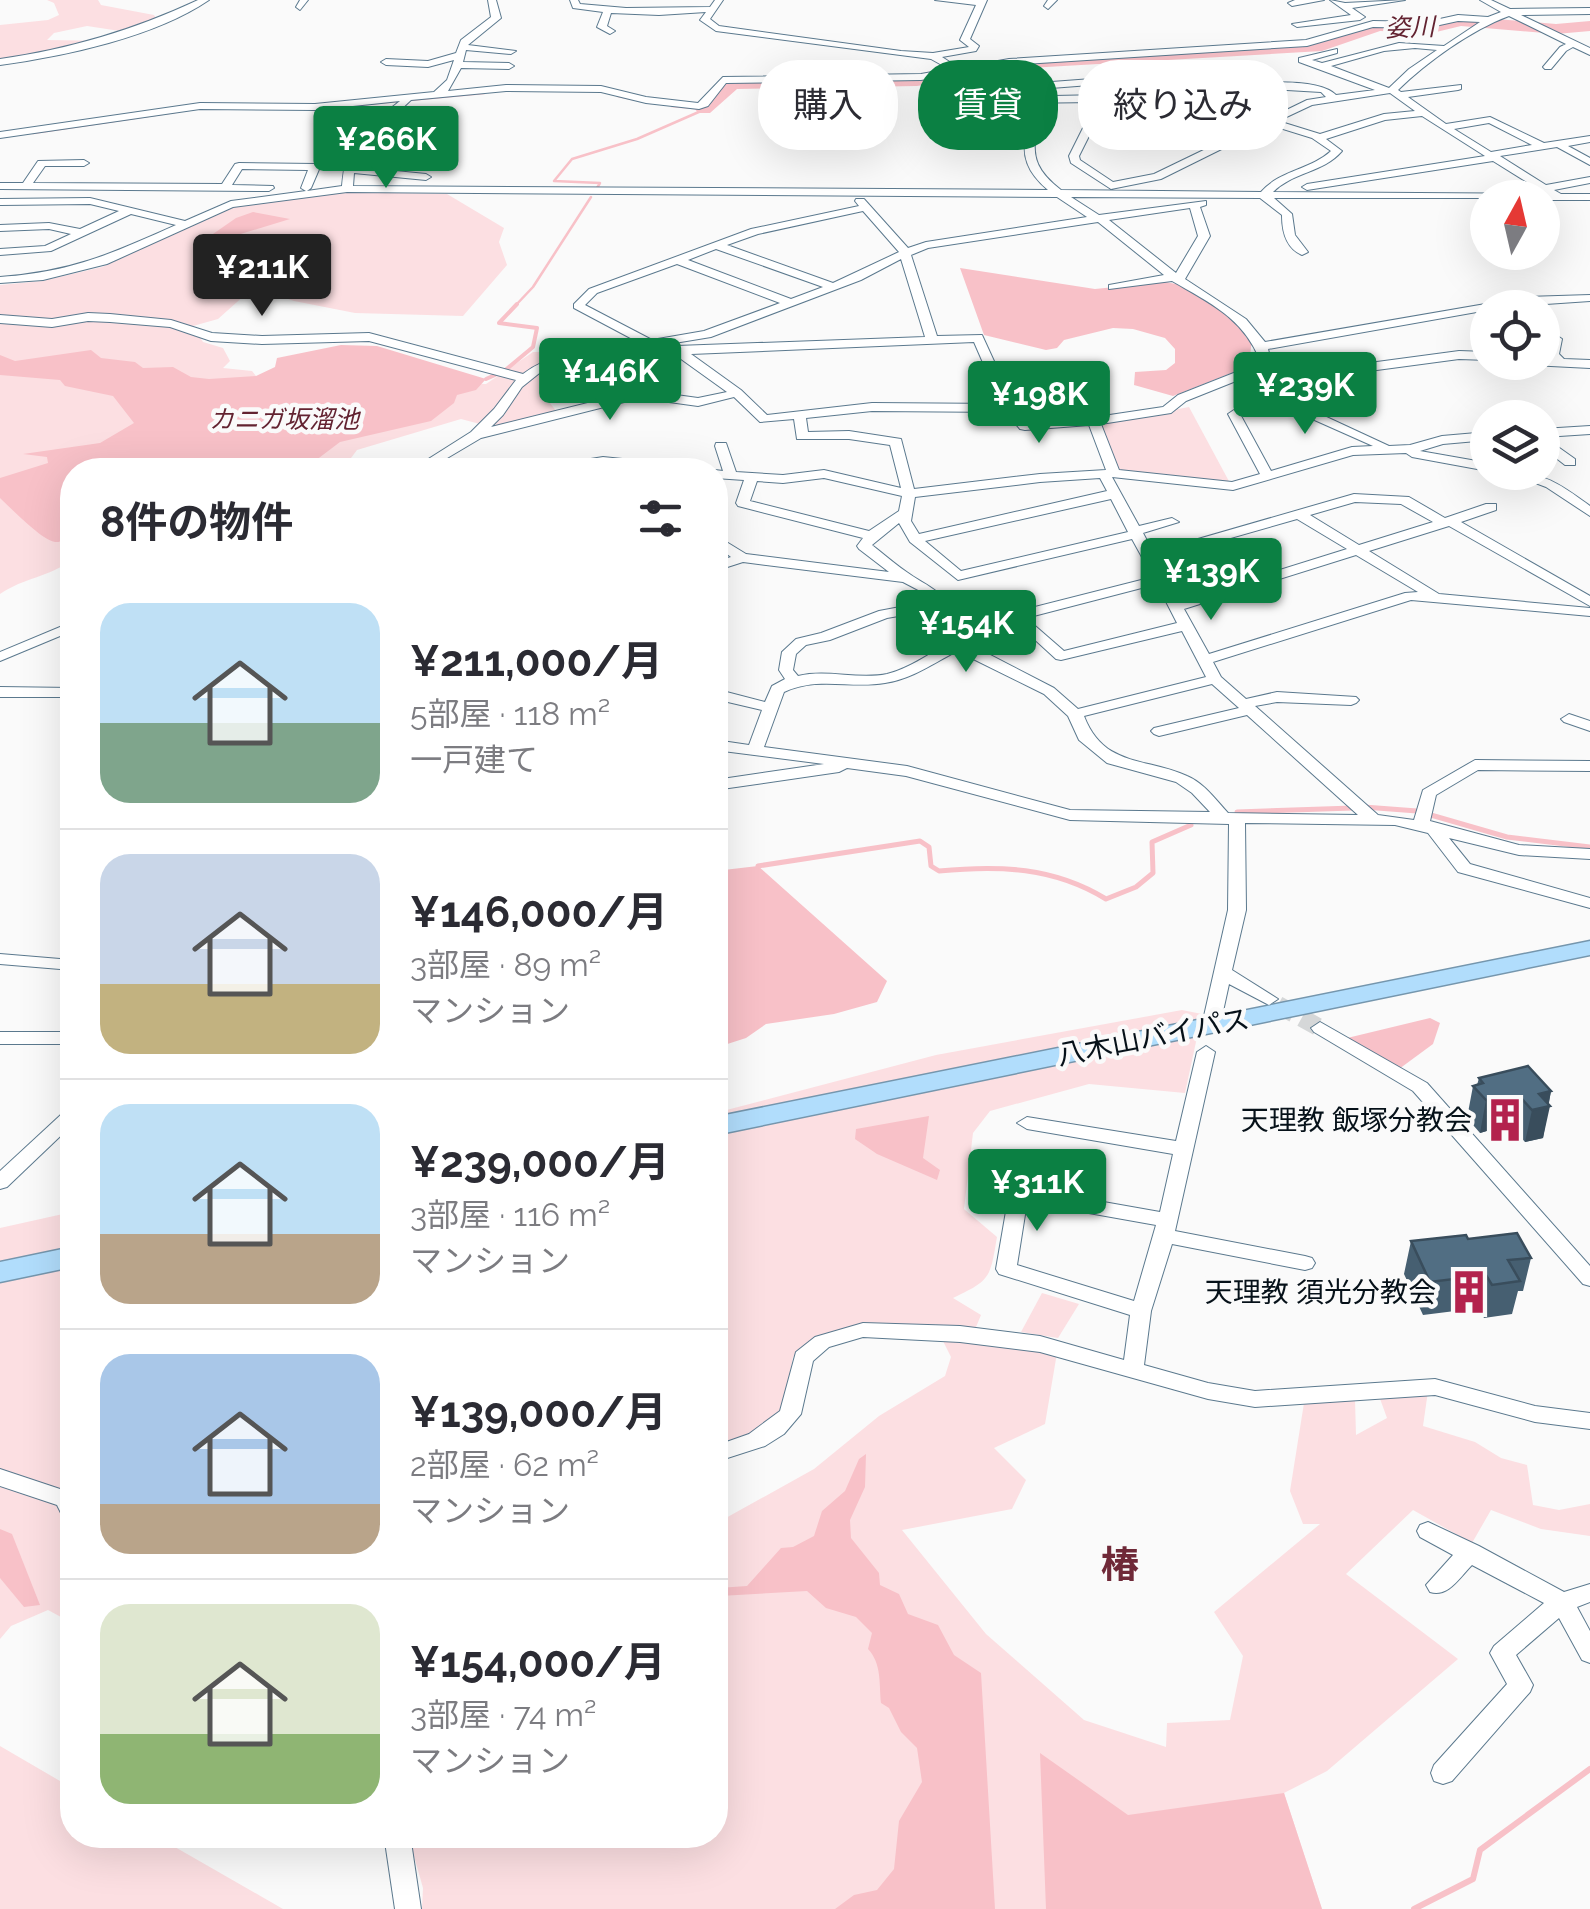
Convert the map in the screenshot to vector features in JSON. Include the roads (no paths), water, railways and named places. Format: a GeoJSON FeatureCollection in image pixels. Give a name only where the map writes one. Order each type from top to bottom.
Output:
{"type":"FeatureCollection","features":[{"type":"Feature","properties":{"kind":"highway","name":"八木山バイパス"},"geometry":{"type":"LineString","coordinates":[[728,1123],[1590,948]]}},
{"type":"Feature","properties":{"kind":"highway"},"geometry":{"type":"LineString","coordinates":[[0,1272],[60,1260]]}},
{"type":"Feature","properties":{"kind":"street"},"geometry":{"type":"LineString","coordinates":[[0,62],[88,47],[130,35],[204,0]]}},
{"type":"Feature","properties":{"kind":"street"},"geometry":{"type":"LineString","coordinates":[[433,96],[445,90],[460,56],[496,18],[492,0]]}},
{"type":"Feature","properties":{"kind":"street"},"geometry":{"type":"LineString","coordinates":[[574,0],[576,6],[608,13],[631,9],[668,13],[709,9]]}},
{"type":"Feature","properties":{"kind":"street"},"geometry":{"type":"LineString","coordinates":[[719,0],[709,9],[705,20],[716,28],[933,56],[973,50],[974,46],[965,40],[982,2],[940,0]]}},
{"type":"Feature","properties":{"kind":"street"},"geometry":{"type":"LineString","coordinates":[[1292,3],[1320,0]]}},
{"type":"Feature","properties":{"kind":"street"},"geometry":{"type":"LineString","coordinates":[[1338,3],[1401,0]]}},
{"type":"Feature","properties":{"kind":"street"},"geometry":{"type":"LineString","coordinates":[[1484,0],[1590,52]]}},
{"type":"Feature","properties":{"kind":"street"},"geometry":{"type":"LineString","coordinates":[[1338,3],[1374,24]]}},
{"type":"Feature","properties":{"kind":"street"},"geometry":{"type":"LineString","coordinates":[[1392,92],[1412,71],[1505,12],[1590,10]]}},
{"type":"Feature","properties":{"kind":"street"},"geometry":{"type":"LineString","coordinates":[[608,13],[602,27],[610,32]]}},
{"type":"Feature","properties":{"kind":"street"},"geometry":{"type":"LineString","coordinates":[[1316,42],[1297,24],[1360,16]]}},
{"type":"Feature","properties":{"kind":"street"},"geometry":{"type":"LineString","coordinates":[[1041,60],[1316,42],[1374,24],[1426,25],[1458,18],[1489,20]]}},
{"type":"Feature","properties":{"kind":"street"},"geometry":{"type":"LineString","coordinates":[[1368,41],[1302,60],[1392,92],[1532,180]]}},
{"type":"Feature","properties":{"kind":"street"},"geometry":{"type":"LineString","coordinates":[[1297,69],[1378,50],[1428,44],[1446,49]]}},
{"type":"Feature","properties":{"kind":"street"},"geometry":{"type":"LineString","coordinates":[[1548,67],[1562,48],[1573,44]]}},
{"type":"Feature","properties":{"kind":"street"},"geometry":{"type":"LineString","coordinates":[[386,62],[428,64],[460,56],[511,52]]}},
{"type":"Feature","properties":{"kind":"street"},"geometry":{"type":"LineString","coordinates":[[460,56],[508,66]]}},
{"type":"Feature","properties":{"kind":"street"},"geometry":{"type":"LineString","coordinates":[[933,56],[938,60]]}},
{"type":"Feature","properties":{"kind":"street"},"geometry":{"type":"LineString","coordinates":[[903,64],[918,75]]}},
{"type":"Feature","properties":{"kind":"street"},"geometry":{"type":"LineString","coordinates":[[0,135],[200,106],[305,108],[506,88],[582,87],[698,106],[705,104],[723,80],[918,77]]}},
{"type":"Feature","properties":{"kind":"street"},"geometry":{"type":"LineString","coordinates":[[1288,87],[1324,89],[1332,98]]}},
{"type":"Feature","properties":{"kind":"street"},"geometry":{"type":"LineString","coordinates":[[1288,113],[1310,102],[1332,98],[1458,88]]}},
{"type":"Feature","properties":{"kind":"street"},"geometry":{"type":"LineString","coordinates":[[346,189],[351,142],[358,132],[408,100]]}},
{"type":"Feature","properties":{"kind":"street"},"geometry":{"type":"LineString","coordinates":[[1318,138],[1384,117],[1485,110]]}},
{"type":"Feature","properties":{"kind":"street"},"geometry":{"type":"LineString","coordinates":[[1328,116],[1355,126]]}},
{"type":"Feature","properties":{"kind":"street"},"geometry":{"type":"LineString","coordinates":[[1444,127],[1490,120],[1541,146]]}},
{"type":"Feature","properties":{"kind":"street"},"geometry":{"type":"LineString","coordinates":[[1264,194],[1282,178],[1337,153],[1318,138],[1288,128]]}},
{"type":"Feature","properties":{"kind":"street"},"geometry":{"type":"LineString","coordinates":[[1264,194],[1590,139]]}},
{"type":"Feature","properties":{"kind":"street"},"geometry":{"type":"LineString","coordinates":[[1558,144],[1590,162]]}},
{"type":"Feature","properties":{"kind":"street"},"geometry":{"type":"LineString","coordinates":[[1078,148],[1074,156],[1081,167],[1111,190]]}},
{"type":"Feature","properties":{"kind":"street"},"geometry":{"type":"LineString","coordinates":[[1027,150],[1029,166],[1178,278],[1202,291],[1263,346],[1268,368],[1286,402],[1394,450],[1470,464]]}},
{"type":"Feature","properties":{"kind":"street"},"geometry":{"type":"LineString","coordinates":[[1111,190],[1157,177],[1212,150]]}},
{"type":"Feature","properties":{"kind":"street"},"geometry":{"type":"LineString","coordinates":[[26,186],[42,163],[87,159],[69,186]]}},
{"type":"Feature","properties":{"kind":"street"},"geometry":{"type":"LineString","coordinates":[[224,188],[240,166],[315,167],[306,188]]}},
{"type":"Feature","properties":{"kind":"street"},"geometry":{"type":"LineString","coordinates":[[348,169],[426,177]]}},
{"type":"Feature","properties":{"kind":"street"},"geometry":{"type":"LineString","coordinates":[[1560,185],[1590,180]]}},
{"type":"Feature","properties":{"kind":"street"},"geometry":{"type":"LineString","coordinates":[[0,186],[1062,193],[1111,190],[1470,196]]}},
{"type":"Feature","properties":{"kind":"street"},"geometry":{"type":"LineString","coordinates":[[0,280],[43,277],[103,262],[182,223],[252,199],[346,189]]}},
{"type":"Feature","properties":{"kind":"street"},"geometry":{"type":"LineString","coordinates":[[854,192],[904,252],[932,340]]}},
{"type":"Feature","properties":{"kind":"street"},"geometry":{"type":"LineString","coordinates":[[1264,194],[1287,214],[1286,228],[1292,245],[1302,252]]}},
{"type":"Feature","properties":{"kind":"street"},"geometry":{"type":"LineString","coordinates":[[674,346],[834,287],[926,245],[1242,195]]}},
{"type":"Feature","properties":{"kind":"street"},"geometry":{"type":"LineString","coordinates":[[1462,196],[1468,211]]}},
{"type":"Feature","properties":{"kind":"street"},"geometry":{"type":"LineString","coordinates":[[1560,197],[1590,197]]}},
{"type":"Feature","properties":{"kind":"street"},"geometry":{"type":"LineString","coordinates":[[0,202],[90,200],[182,223]]}},
{"type":"Feature","properties":{"kind":"street"},"geometry":{"type":"LineString","coordinates":[[1178,278],[1204,236],[1194,205]]}},
{"type":"Feature","properties":{"kind":"street"},"geometry":{"type":"LineString","coordinates":[[654,345],[578,306],[593,291],[675,260],[786,222],[864,208]]}},
{"type":"Feature","properties":{"kind":"street"},"geometry":{"type":"LineString","coordinates":[[0,252],[42,251],[131,210]]}},
{"type":"Feature","properties":{"kind":"street"},"geometry":{"type":"LineString","coordinates":[[0,228],[49,226],[83,233]]}},
{"type":"Feature","properties":{"kind":"street"},"geometry":{"type":"LineString","coordinates":[[718,246],[834,287]]}},
{"type":"Feature","properties":{"kind":"street"},"geometry":{"type":"LineString","coordinates":[[675,260],[792,303]]}},
{"type":"Feature","properties":{"kind":"street"},"geometry":{"type":"LineString","coordinates":[[1113,287],[1178,278]]}},
{"type":"Feature","properties":{"kind":"street"},"geometry":{"type":"LineString","coordinates":[[1263,346],[1526,300],[1590,298]]}},
{"type":"Feature","properties":{"kind":"street"},"geometry":{"type":"LineString","coordinates":[[0,319],[52,323],[99,318],[171,324],[211,337],[262,340],[368,338],[523,378]]}},
{"type":"Feature","properties":{"kind":"street"},"geometry":{"type":"LineString","coordinates":[[438,458],[476,435],[499,412],[523,378],[559,360],[654,345],[978,338],[1008,408],[1024,426],[1167,410],[1182,398],[1268,368],[1347,370],[1470,355]]}},
{"type":"Feature","properties":{"kind":"street"},"geometry":{"type":"LineString","coordinates":[[674,346],[737,393],[764,419],[800,418],[872,406],[1008,408]]}},
{"type":"Feature","properties":{"kind":"street"},"geometry":{"type":"LineString","coordinates":[[1562,364],[1590,364]]}},
{"type":"Feature","properties":{"kind":"street"},"geometry":{"type":"LineString","coordinates":[[476,435],[640,394],[698,402],[737,393]]}},
{"type":"Feature","properties":{"kind":"street"},"geometry":{"type":"LineString","coordinates":[[1234,414],[1268,477]]}},
{"type":"Feature","properties":{"kind":"street"},"geometry":{"type":"LineString","coordinates":[[800,418],[802,436],[849,435],[896,442],[909,494],[904,521],[915,539],[958,576],[1172,522]]}},
{"type":"Feature","properties":{"kind":"street"},"geometry":{"type":"LineString","coordinates":[[1093,420],[1113,494],[1215,679],[1365,811]]}},
{"type":"Feature","properties":{"kind":"street"},"geometry":{"type":"LineString","coordinates":[[1560,434],[1590,430]]}},
{"type":"Feature","properties":{"kind":"street"},"geometry":{"type":"LineString","coordinates":[[728,476],[751,479],[824,474],[909,494],[1109,474],[1215,486],[1248,484],[1352,452],[1394,450],[1470,438]]}},
{"type":"Feature","properties":{"kind":"street"},"geometry":{"type":"LineString","coordinates":[[721,446],[725,458]]}},
{"type":"Feature","properties":{"kind":"street"},"geometry":{"type":"LineString","coordinates":[[1560,453],[1570,462]]}},
{"type":"Feature","properties":{"kind":"street"},"geometry":{"type":"LineString","coordinates":[[728,467],[731,476]]}},
{"type":"Feature","properties":{"kind":"street"},"geometry":{"type":"LineString","coordinates":[[751,479],[742,503],[871,536]]}},
{"type":"Feature","properties":{"kind":"street"},"geometry":{"type":"LineString","coordinates":[[1559,490],[1590,512]]}},
{"type":"Feature","properties":{"kind":"street"},"geometry":{"type":"LineString","coordinates":[[915,539],[1113,494]]}},
{"type":"Feature","properties":{"kind":"street"},"geometry":{"type":"LineString","coordinates":[[1148,557],[1354,498],[1404,500],[1590,602]]}},
{"type":"Feature","properties":{"kind":"street"},"geometry":{"type":"LineString","coordinates":[[1177,606],[1491,507]]}},
{"type":"Feature","properties":{"kind":"street"},"geometry":{"type":"LineString","coordinates":[[905,513],[871,536],[864,546],[929,590],[942,604]]}},
{"type":"Feature","properties":{"kind":"street"},"geometry":{"type":"LineString","coordinates":[[1300,515],[1434,596]]}},
{"type":"Feature","properties":{"kind":"street"},"geometry":{"type":"LineString","coordinates":[[728,548],[742,558]]}},
{"type":"Feature","properties":{"kind":"street"},"geometry":{"type":"LineString","coordinates":[[728,562],[742,558],[906,578]]}},
{"type":"Feature","properties":{"kind":"street"},"geometry":{"type":"LineString","coordinates":[[1161,579],[1016,616],[1060,656],[1187,626]]}},
{"type":"Feature","properties":{"kind":"street"},"geometry":{"type":"LineString","coordinates":[[1206,660],[1398,598],[1434,596],[1590,612]]}},
{"type":"Feature","properties":{"kind":"street"},"geometry":{"type":"LineString","coordinates":[[942,604],[935,631],[956,646],[1049,691],[1075,714],[1084,737],[1114,760],[1182,780],[1231,820],[1237,910],[1213,1016]]}},
{"type":"Feature","properties":{"kind":"street"},"geometry":{"type":"LineString","coordinates":[[794,681],[786,670],[789,652],[801,642],[884,614],[942,604]]}},
{"type":"Feature","properties":{"kind":"street"},"geometry":{"type":"LineString","coordinates":[[0,657],[60,631]]}},
{"type":"Feature","properties":{"kind":"street"},"geometry":{"type":"LineString","coordinates":[[755,750],[776,689],[822,674],[883,679],[956,646]]}},
{"type":"Feature","properties":{"kind":"street"},"geometry":{"type":"LineString","coordinates":[[1075,714],[1215,679]]}},
{"type":"Feature","properties":{"kind":"street"},"geometry":{"type":"LineString","coordinates":[[0,692],[60,693]]}},
{"type":"Feature","properties":{"kind":"street"},"geometry":{"type":"LineString","coordinates":[[728,697],[770,708]]}},
{"type":"Feature","properties":{"kind":"street"},"geometry":{"type":"LineString","coordinates":[[1159,732],[1278,697],[1350,700]]}},
{"type":"Feature","properties":{"kind":"street"},"geometry":{"type":"LineString","coordinates":[[1569,718],[1590,726]]}},
{"type":"Feature","properties":{"kind":"street"},"geometry":{"type":"LineString","coordinates":[[728,747],[864,763],[1070,815],[1231,820],[1365,811],[1424,819],[1519,850],[1590,854]]}},
{"type":"Feature","properties":{"kind":"street"},"geometry":{"type":"LineString","coordinates":[[728,783],[864,763]]}},
{"type":"Feature","properties":{"kind":"street"},"geometry":{"type":"LineString","coordinates":[[1424,819],[1429,794],[1475,764],[1590,766]]}},
{"type":"Feature","properties":{"kind":"street"},"geometry":{"type":"LineString","coordinates":[[1424,819],[1464,868],[1590,903]]}},
{"type":"Feature","properties":{"kind":"street"},"geometry":{"type":"LineString","coordinates":[[0,959],[60,963]]}},
{"type":"Feature","properties":{"kind":"street"},"geometry":{"type":"LineString","coordinates":[[1222,972],[1269,1000]]}},
{"type":"Feature","properties":{"kind":"street"},"geometry":{"type":"LineString","coordinates":[[1320,1028],[1420,1087],[1590,1279]]}},
{"type":"Feature","properties":{"kind":"street"},"geometry":{"type":"LineString","coordinates":[[0,1038],[60,1038]]}},
{"type":"Feature","properties":{"kind":"street"},"geometry":{"type":"LineString","coordinates":[[1133,1368],[1141,1312],[1166,1228],[1206,1052]]}},
{"type":"Feature","properties":{"kind":"street"},"geometry":{"type":"LineString","coordinates":[[1027,1123],[1184,1150]]}},
{"type":"Feature","properties":{"kind":"street"},"geometry":{"type":"LineString","coordinates":[[0,1182],[60,1126]]}},
{"type":"Feature","properties":{"kind":"street"},"geometry":{"type":"LineString","coordinates":[[1141,1312],[1006,1269],[1018,1194],[1166,1228],[1266,1265],[1305,1264]]}},
{"type":"Feature","properties":{"kind":"street"},"geometry":{"type":"LineString","coordinates":[[728,1450],[757,1440],[790,1414],[802,1357],[822,1342],[863,1330],[960,1334],[1040,1344],[1208,1391],[1255,1399],[1435,1387],[1536,1414],[1590,1421]]}},
{"type":"Feature","properties":{"kind":"street"},"geometry":{"type":"LineString","coordinates":[[0,1477],[60,1497]]}},
{"type":"Feature","properties":{"kind":"street"},"geometry":{"type":"LineString","coordinates":[[1428,1531],[1562,1602],[1590,1653]]}},
{"type":"Feature","properties":{"kind":"street"},"geometry":{"type":"LineString","coordinates":[[1438,1585],[1471,1552]]}},
{"type":"Feature","properties":{"kind":"street"},"geometry":{"type":"LineString","coordinates":[[1443,1773],[1521,1685],[1502,1653],[1562,1602],[1590,1593]]}},
{"type":"Feature","properties":{"kind":"street"},"geometry":{"type":"LineString","coordinates":[[400,1848],[408,1909]]}},
{"type":"Feature","properties":{"kind":"water"},"geometry":{"type":"Polygon","coordinates":[[[253,212],[290,219],[208,244],[200,243],[236,218],[253,212]]]}},
{"type":"Feature","properties":{"kind":"water"},"geometry":{"type":"Polygon","coordinates":[[[960,268],[1095,289],[1165,282],[1182,285],[1207,298],[1252,338],[1249,366],[1173,396],[1134,385],[1135,372],[1166,370],[1175,363],[1175,349],[1165,338],[1113,328],[1064,340],[1057,348],[1046,350],[984,335],[960,268]]]}},
{"type":"Feature","properties":{"kind":"water","name":"カニガ坂溜池"},"geometry":{"type":"Polygon","coordinates":[[[341,345],[377,346],[486,379],[476,390],[457,395],[454,403],[431,421],[340,442],[319,458],[60,458],[59,542],[37,532],[0,498],[0,478],[48,463],[47,457],[23,454],[100,443],[134,423],[113,396],[65,386],[60,380],[0,375],[0,355],[15,361],[91,350],[101,358],[135,362],[143,368],[173,367],[191,377],[209,379],[256,376],[275,367],[277,358],[341,345]]]}},
{"type":"Feature","properties":{"kind":"water"},"geometry":{"type":"Polygon","coordinates":[[[758,866],[887,981],[877,1002],[834,1014],[766,1024],[746,1038],[728,1044],[728,869],[758,866]]]}},
{"type":"Feature","properties":{"kind":"water"},"geometry":{"type":"Polygon","coordinates":[[[1430,1018],[1440,1023],[1433,1044],[1399,1069],[1343,1039],[1430,1018]]]}},
{"type":"Feature","properties":{"kind":"water"},"geometry":{"type":"Polygon","coordinates":[[[929,1116],[923,1158],[940,1170],[937,1180],[877,1154],[855,1139],[856,1129],[929,1116]]]}},
{"type":"Feature","properties":{"kind":"water"},"geometry":{"type":"Polygon","coordinates":[[[866,1454],[865,1487],[850,1520],[851,1538],[879,1573],[880,1585],[899,1594],[908,1614],[938,1625],[954,1655],[981,1673],[995,1909],[835,1909],[854,1895],[877,1890],[894,1869],[899,1821],[922,1782],[917,1748],[901,1732],[889,1708],[881,1703],[878,1668],[868,1649],[872,1633],[856,1617],[826,1608],[807,1591],[728,1596],[728,1587],[747,1586],[781,1548],[793,1547],[814,1536],[822,1511],[845,1491],[859,1459],[866,1454]]]}},
{"type":"Feature","properties":{"kind":"water"},"geometry":{"type":"Polygon","coordinates":[[[0,1529],[12,1534],[40,1605],[24,1607],[0,1578],[0,1529]]]}},
{"type":"Feature","properties":{"kind":"water"},"geometry":{"type":"Polygon","coordinates":[[[1040,1753],[1128,1815],[1284,1793],[1322,1909],[1046,1909],[1040,1753]]]}},
{"type":"Feature","properties":{"kind":"waterway","name":"姿川"},"geometry":{"type":"LineString","coordinates":[[704,109],[732,84],[917,81],[1029,63],[1322,46],[1378,26],[1432,28],[1461,21],[1556,29],[1590,26]]}},
{"type":"Feature","properties":{"kind":"waterway"},"geometry":{"type":"LineString","coordinates":[[346,106],[484,93]]}},
{"type":"Feature","properties":{"kind":"waterway"},"geometry":{"type":"LineString","coordinates":[[618,96],[651,103]]}},
{"type":"Feature","properties":{"kind":"waterway"},"geometry":{"type":"LineString","coordinates":[[672,106],[704,109]]}},
{"type":"Feature","properties":{"kind":"waterway"},"geometry":{"type":"LineString","coordinates":[[597,188],[600,183],[554,181],[572,159],[637,139],[701,111]]}},
{"type":"Feature","properties":{"kind":"waterway"},"geometry":{"type":"LineString","coordinates":[[33,133],[175,112]]}},
{"type":"Feature","properties":{"kind":"waterway"},"geometry":{"type":"LineString","coordinates":[[515,306],[533,287],[591,197]]}},
{"type":"Feature","properties":{"kind":"waterway"},"geometry":{"type":"LineString","coordinates":[[503,372],[533,347],[537,328],[499,323],[517,304]]}},
{"type":"Feature","properties":{"kind":"waterway"},"geometry":{"type":"LineString","coordinates":[[486,379],[495,375]]}},
{"type":"Feature","properties":{"kind":"waterway"},"geometry":{"type":"LineString","coordinates":[[1364,807],[1417,811],[1507,837],[1590,847]]}},
{"type":"Feature","properties":{"kind":"waterway"},"geometry":{"type":"LineString","coordinates":[[1237,812],[1353,808]]}},
{"type":"Feature","properties":{"kind":"waterway"},"geometry":{"type":"LineString","coordinates":[[758,866],[920,841],[929,847],[931,866],[939,871],[983,868],[1046,874],[1106,899],[1136,887],[1153,873],[1152,842],[1191,825]]}},
{"type":"Feature","properties":{"kind":"waterway"},"geometry":{"type":"LineString","coordinates":[[1414,1909],[1473,1879],[1480,1850],[1590,1769]]}},
{"type":"Feature","properties":{"kind":"tunnel"},"geometry":{"type":"LineString","coordinates":[[1278,1005],[1320,1028]]}},
{"type":"Feature","properties":{"kind":"place","name":"天理教 飯塚分教会"},"geometry":{"type":"Point","coordinates":[1505,1120]}},
{"type":"Feature","properties":{"kind":"place","name":"天理教 須光分教会"},"geometry":{"type":"Point","coordinates":[1469,1292]}},
{"type":"Feature","properties":{"kind":"district","name":"椿"},"geometry":{"type":"Point","coordinates":[1120,1564]}}]}
